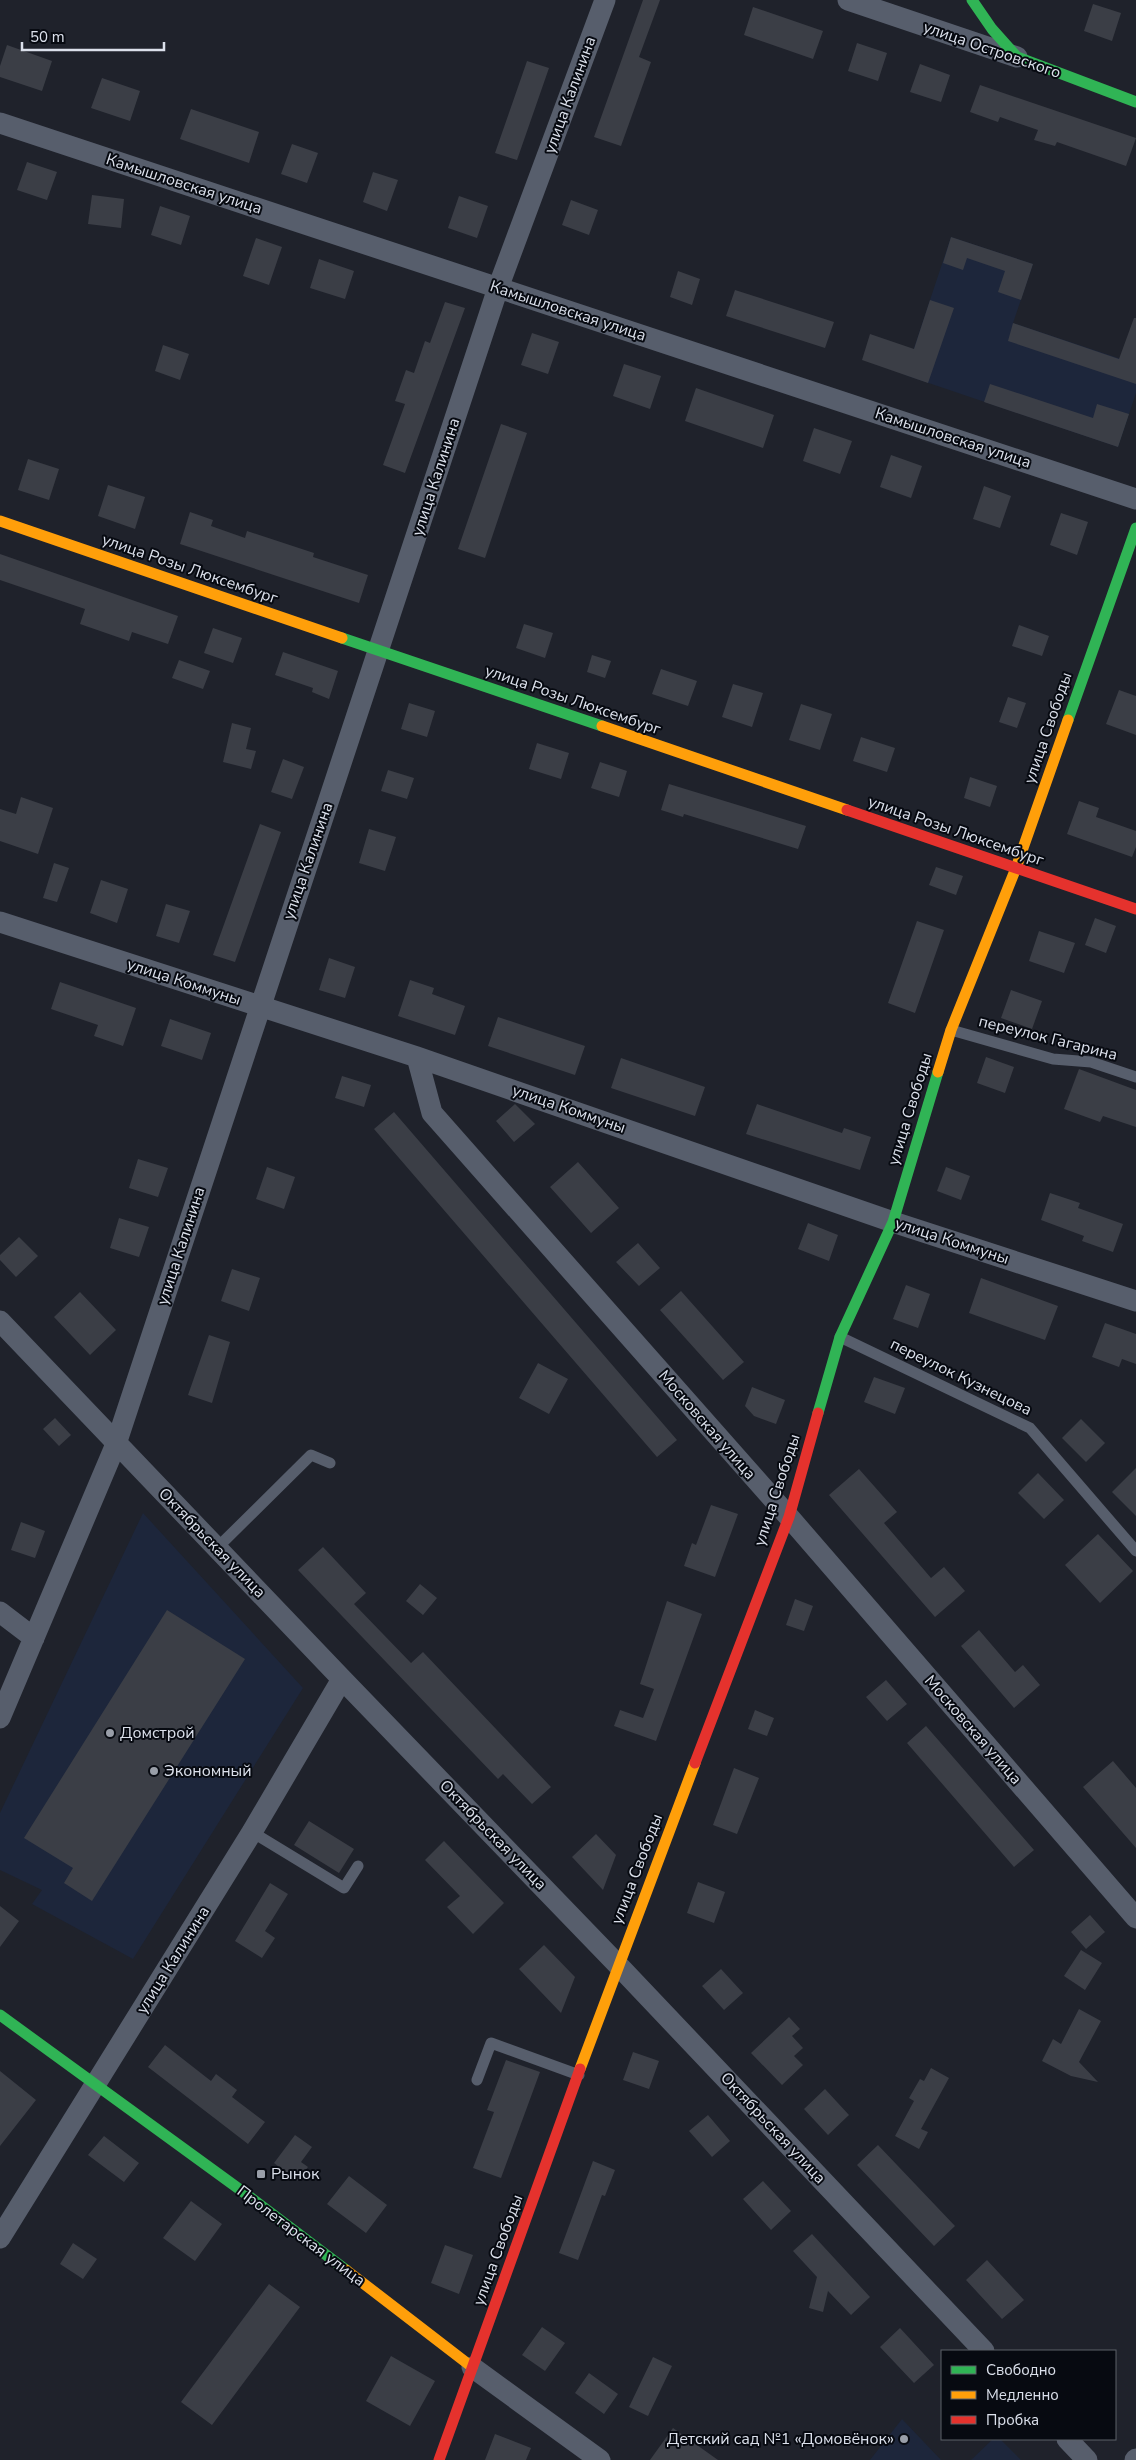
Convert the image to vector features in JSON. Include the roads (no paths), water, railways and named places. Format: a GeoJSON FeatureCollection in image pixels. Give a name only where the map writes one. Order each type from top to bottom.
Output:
{"type":"FeatureCollection","features":[{"type":"Feature","properties":{"kind":"street","name":"улица Калинина"},"geometry":{"type":"LineString","coordinates":[[0,1718],[116,1444],[259,1007],[380,651],[498,288],[606,0]]}},
{"type":"Feature","properties":{"kind":"street","name":"улица Островского"},"geometry":{"type":"LineString","coordinates":[[848,0],[1017,57],[1136,102]]}},
{"type":"Feature","properties":{"kind":"street"},"geometry":{"type":"LineString","coordinates":[[972,0],[992,29],[1017,57]]}},
{"type":"Feature","properties":{"kind":"street","name":"Камышловская улица"},"geometry":{"type":"LineString","coordinates":[[0,123],[1136,499]]}},
{"type":"Feature","properties":{"kind":"street","name":"улица Розы Люксембург"},"geometry":{"type":"LineString","coordinates":[[0,521],[1136,909]]}},
{"type":"Feature","properties":{"kind":"street","name":"улица Свободы"},"geometry":{"type":"LineString","coordinates":[[439,2460],[618,1965],[789,1517],[840,1337],[893,1222],[951,1030],[1016,868],[1136,528]]}},
{"type":"Feature","properties":{"kind":"street","name":"улица Коммуны"},"geometry":{"type":"LineString","coordinates":[[0,922],[417,1057],[893,1222],[1136,1301]]}},
{"type":"Feature","properties":{"kind":"street","name":"Московская улица"},"geometry":{"type":"LineString","coordinates":[[417,1057],[432,1113],[789,1517],[1136,1918]]}},
{"type":"Feature","properties":{"kind":"street","name":"Октябрьская улица"},"geometry":{"type":"LineString","coordinates":[[0,1321],[618,1965],[983,2350]]}},
{"type":"Feature","properties":{"kind":"street"},"geometry":{"type":"LineString","coordinates":[[0,1612],[34,1638]]}},
{"type":"Feature","properties":{"kind":"street","name":"улица Калинина"},"geometry":{"type":"LineString","coordinates":[[0,2238],[252,1832],[342,1679]]}},
{"type":"Feature","properties":{"kind":"street","name":"Пролетарская улица"},"geometry":{"type":"LineString","coordinates":[[0,2015],[246,2194],[472,2367],[600,2460]]}},
{"type":"Feature","properties":{"kind":"street"},"geometry":{"type":"LineString","coordinates":[[1068,2440],[1087,2460]]}},
{"type":"Feature","properties":{"kind":"lane","name":"переулок Гагарина"},"geometry":{"type":"LineString","coordinates":[[951,1030],[1054,1059],[1090,1062],[1136,1077]]}},
{"type":"Feature","properties":{"kind":"lane","name":"переулок Кузнецова"},"geometry":{"type":"LineString","coordinates":[[840,1337],[1030,1428],[1136,1550]]}},
{"type":"Feature","properties":{"kind":"lane"},"geometry":{"type":"LineString","coordinates":[[217,1548],[311,1455],[330,1463]]}},
{"type":"Feature","properties":{"kind":"lane"},"geometry":{"type":"LineString","coordinates":[[252,1832],[344,1888],[358,1866]]}},
{"type":"Feature","properties":{"kind":"lane"},"geometry":{"type":"LineString","coordinates":[[478,2080],[491,2043],[579,2075]]}},
{"type":"Feature","properties":{"kind":"place","name":"Домстрой"},"geometry":{"type":"Point","coordinates":[110,1733]}},
{"type":"Feature","properties":{"kind":"place","name":"Экономный"},"geometry":{"type":"Point","coordinates":[154,1771]}},
{"type":"Feature","properties":{"kind":"place","name":"Рынок"},"geometry":{"type":"Point","coordinates":[261,2174]}},
{"type":"Feature","properties":{"kind":"place","name":"Детский сад №1 «Домовёнок»"},"geometry":{"type":"Point","coordinates":[904,2439]}}]}
